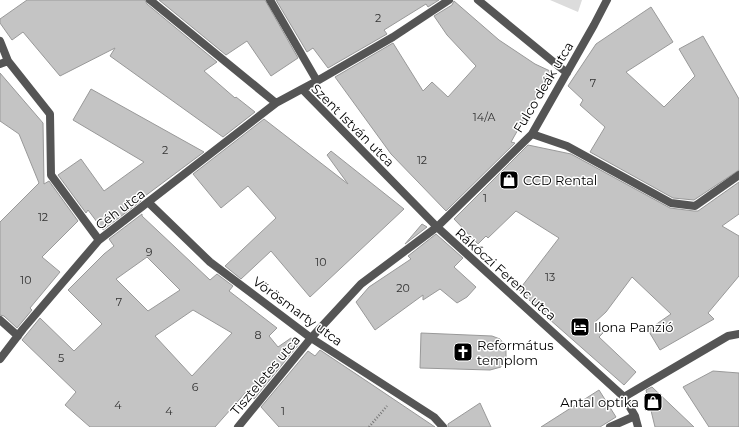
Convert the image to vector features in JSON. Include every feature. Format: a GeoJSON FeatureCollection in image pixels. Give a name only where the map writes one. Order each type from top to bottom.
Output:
{"type":"FeatureCollection","features":[{"type":"Feature","properties":{"kind":"street"},"geometry":{"type":"LineString","coordinates":[[150,0],[276,103]]}},
{"type":"Feature","properties":{"kind":"street"},"geometry":{"type":"LineString","coordinates":[[270,0],[317,81]]}},
{"type":"Feature","properties":{"kind":"street"},"geometry":{"type":"LineString","coordinates":[[302,89],[393,37],[449,0]]}},
{"type":"Feature","properties":{"kind":"street"},"geometry":{"type":"LineString","coordinates":[[478,0],[566,73]]}},
{"type":"Feature","properties":{"kind":"street","name":"Fulco deák utca"},"geometry":{"type":"LineString","coordinates":[[436,227],[532,134],[607,0]]}},
{"type":"Feature","properties":{"kind":"street"},"geometry":{"type":"LineString","coordinates":[[0,41],[8,61],[50,114],[51,175],[99,240]]}},
{"type":"Feature","properties":{"kind":"street"},"geometry":{"type":"LineString","coordinates":[[0,64],[8,61]]}},
{"type":"Feature","properties":{"kind":"street","name":"Szent István utca"},"geometry":{"type":"LineString","coordinates":[[276,103],[302,89],[436,227]]}},
{"type":"Feature","properties":{"kind":"street","name":"Céh utca"},"geometry":{"type":"LineString","coordinates":[[0,358],[99,240],[276,103]]}},
{"type":"Feature","properties":{"kind":"street"},"geometry":{"type":"LineString","coordinates":[[532,134],[568,146],[671,203],[695,206],[739,175]]}},
{"type":"Feature","properties":{"kind":"street","name":"Vörösmarty utca"},"geometry":{"type":"LineString","coordinates":[[149,202],[210,262],[311,338],[434,417],[443,427]]}},
{"type":"Feature","properties":{"kind":"street","name":"Tiszteletes utca"},"geometry":{"type":"LineString","coordinates":[[238,427],[311,338],[361,284],[436,227]]}},
{"type":"Feature","properties":{"kind":"street","name":"Rákóczi Ferenc utca"},"geometry":{"type":"LineString","coordinates":[[436,227],[624,397],[638,427]]}},
{"type":"Feature","properties":{"kind":"street"},"geometry":{"type":"LineString","coordinates":[[0,320],[18,336]]}},
{"type":"Feature","properties":{"kind":"street"},"geometry":{"type":"LineString","coordinates":[[624,397],[728,336],[739,334]]}},
{"type":"Feature","properties":{"kind":"street"},"geometry":{"type":"LineString","coordinates":[[610,427],[634,416]]}},
{"type":"Feature","properties":{"kind":"path"},"geometry":{"type":"LineString","coordinates":[[369,427],[396,393]]}},
{"type":"Feature","properties":{"kind":"shaded area"},"geometry":{"type":"Polygon","coordinates":[[[550,0],[582,0],[578,12],[550,0]]]}},
{"type":"Feature","properties":{"kind":"building"},"geometry":{"type":"Polygon","coordinates":[[[27,0],[145,0],[147,4],[217,62],[204,71],[235,98],[236,97],[255,112],[223,137],[110,56],[115,48],[60,76],[23,32],[12,40],[0,23],[0,19],[27,0]]]}},
{"type":"Feature","properties":{"kind":"building"},"geometry":{"type":"Polygon","coordinates":[[[159,0],[265,0],[298,58],[271,76],[247,41],[226,55],[159,0]]]}},
{"type":"Feature","properties":{"kind":"building"},"geometry":{"type":"Polygon","coordinates":[[[276,0],[439,0],[428,7],[426,4],[384,30],[387,34],[328,68],[313,48],[307,52],[276,0]]]}},
{"type":"Feature","properties":{"kind":"building"},"geometry":{"type":"Polygon","coordinates":[[[454,1],[499,40],[535,64],[550,71],[538,96],[511,142],[515,143],[446,211],[391,154],[335,77],[393,43],[423,91],[432,82],[448,97],[476,66],[447,35],[434,16],[452,5],[454,1]]]}},
{"type":"Feature","properties":{"kind":"building"},"geometry":{"type":"Polygon","coordinates":[[[651,7],[673,42],[626,72],[664,107],[695,76],[679,49],[703,36],[739,99],[739,170],[694,200],[673,198],[590,152],[605,127],[580,105],[583,100],[568,86],[596,44],[651,7]]]}},
{"type":"Feature","properties":{"kind":"building"},"geometry":{"type":"Polygon","coordinates":[[[0,73],[43,123],[44,184],[49,181],[78,221],[42,257],[60,272],[30,308],[32,310],[17,328],[4,316],[0,315],[0,222],[39,183],[19,134],[0,121],[0,73]]]}},
{"type":"Feature","properties":{"kind":"building"},"geometry":{"type":"Polygon","coordinates":[[[91,89],[204,152],[141,199],[141,201],[103,230],[88,210],[86,213],[58,175],[81,159],[104,191],[144,162],[73,120],[91,89]]]}},
{"type":"Feature","properties":{"kind":"building"},"geometry":{"type":"Polygon","coordinates":[[[264,119],[348,184],[327,155],[331,151],[404,209],[310,297],[271,251],[241,279],[225,266],[276,218],[248,186],[221,208],[193,174],[264,119]]]}},
{"type":"Feature","properties":{"kind":"building"},"geometry":{"type":"Polygon","coordinates":[[[528,145],[571,154],[670,208],[698,211],[739,182],[739,214],[722,226],[739,236],[739,276],[708,313],[714,319],[660,350],[648,330],[671,314],[632,277],[606,312],[594,323],[603,333],[599,337],[636,372],[624,385],[540,311],[519,290],[559,238],[516,211],[488,238],[486,236],[478,244],[454,219],[528,145]]]}},
{"type":"Feature","properties":{"kind":"building"},"geometry":{"type":"Polygon","coordinates":[[[142,214],[142,216],[210,280],[217,274],[233,286],[229,291],[277,328],[269,336],[278,347],[291,338],[299,344],[254,399],[247,391],[215,427],[90,427],[65,405],[76,392],[22,340],[40,318],[74,351],[102,324],[68,290],[114,246],[109,239],[142,214]],[[147,257],[116,279],[148,311],[180,290],[147,257]],[[193,310],[155,336],[192,376],[232,333],[193,310]]]}},
{"type":"Feature","properties":{"kind":"building"},"geometry":{"type":"Polygon","coordinates":[[[422,224],[427,227],[405,244],[422,224]]]}},
{"type":"Feature","properties":{"kind":"building"},"geometry":{"type":"Polygon","coordinates":[[[436,234],[463,258],[454,267],[476,287],[467,297],[457,303],[440,289],[423,300],[423,295],[375,330],[356,302],[369,287],[411,259],[408,256],[436,234]]]}},
{"type":"Feature","properties":{"kind":"building","name":"Református templom"},"geometry":{"type":"Polygon","coordinates":[[[421,333],[492,336],[500,339],[506,347],[506,358],[501,367],[490,370],[420,368],[421,333]]]}},
{"type":"Feature","properties":{"kind":"building"},"geometry":{"type":"Polygon","coordinates":[[[320,350],[435,427],[279,427],[261,407],[308,351],[315,356],[320,350]]]}},
{"type":"Feature","properties":{"kind":"building"},"geometry":{"type":"Polygon","coordinates":[[[713,371],[739,373],[739,427],[709,427],[683,387],[713,371]]]}},
{"type":"Feature","properties":{"kind":"building"},"geometry":{"type":"Polygon","coordinates":[[[652,387],[694,427],[655,427],[646,390],[652,387]]]}},
{"type":"Feature","properties":{"kind":"building"},"geometry":{"type":"Polygon","coordinates":[[[599,390],[616,417],[600,427],[541,427],[599,390]]]}},
{"type":"Feature","properties":{"kind":"building"},"geometry":{"type":"Polygon","coordinates":[[[480,403],[491,427],[448,427],[448,424],[480,403]]]}},
{"type":"Feature","properties":{"kind":"place","name":"CCD Rental"},"geometry":{"type":"Point","coordinates":[509,180]}},
{"type":"Feature","properties":{"kind":"place","name":"Ilona Panzió"},"geometry":{"type":"Point","coordinates":[580,327]}},
{"type":"Feature","properties":{"kind":"place","name":"Református templom"},"geometry":{"type":"Point","coordinates":[463,352]}},
{"type":"Feature","properties":{"kind":"place","name":"Antal optika"},"geometry":{"type":"Point","coordinates":[653,402]}}]}
